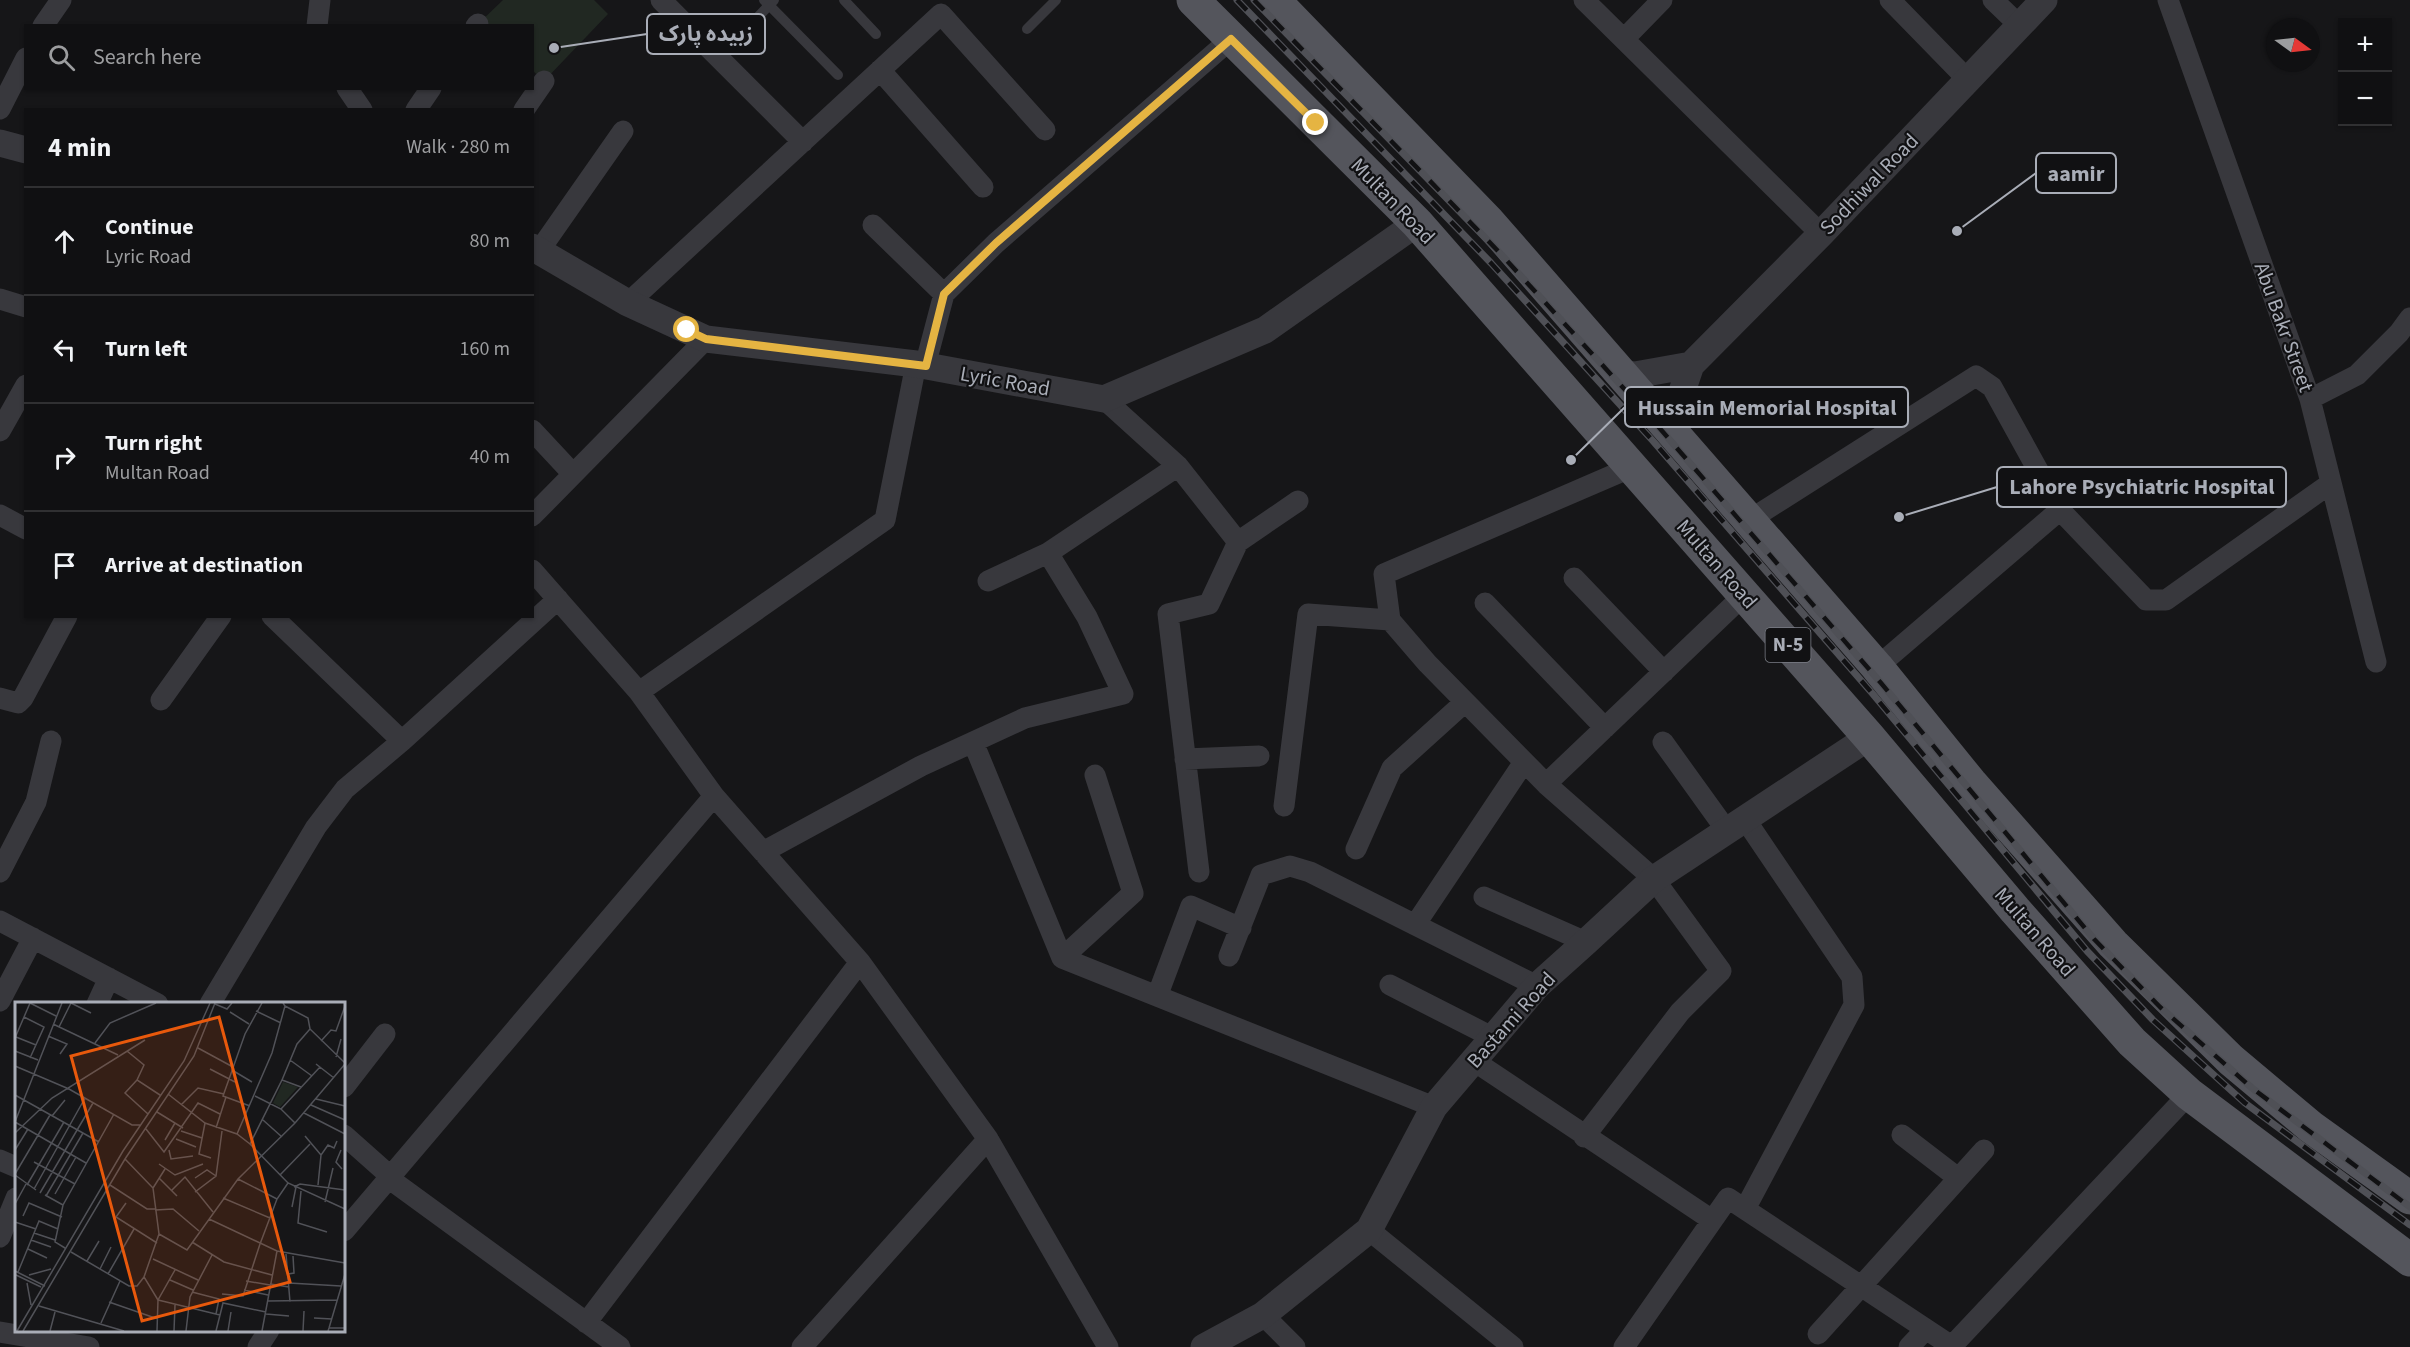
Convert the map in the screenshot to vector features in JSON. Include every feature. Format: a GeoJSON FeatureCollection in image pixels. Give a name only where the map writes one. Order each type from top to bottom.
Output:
{"type":"FeatureCollection","features":[{"type":"Feature","properties":{"kind":"main road","name":"Multan Road"},"geometry":{"type":"LineString","coordinates":[[1192,0],[1417,223],[1869,737],[2015,910],[2132,1042],[2189,1094],[2410,1260]]}},
{"type":"Feature","properties":{"kind":"main road","name":"N-5"},"geometry":{"type":"LineString","coordinates":[[1274,0],[1489,222],[1877,667],[1971,783],[2113,944],[2231,1060],[2311,1127],[2410,1198]]}},
{"type":"Feature","properties":{"kind":"main road"},"geometry":{"type":"LineString","coordinates":[[2015,910],[2053,877]]}},
{"type":"Feature","properties":{"kind":"street"},"geometry":{"type":"LineString","coordinates":[[44,24],[61,0]]}},
{"type":"Feature","properties":{"kind":"street"},"geometry":{"type":"LineString","coordinates":[[316,24],[320,0]]}},
{"type":"Feature","properties":{"kind":"street"},"geometry":{"type":"LineString","coordinates":[[661,0],[803,142]]}},
{"type":"Feature","properties":{"kind":"street"},"geometry":{"type":"LineString","coordinates":[[1584,0],[1821,234]]}},
{"type":"Feature","properties":{"kind":"street"},"geometry":{"type":"LineString","coordinates":[[1624,39],[1662,0]]}},
{"type":"Feature","properties":{"kind":"street"},"geometry":{"type":"LineString","coordinates":[[1890,0],[1968,80]]}},
{"type":"Feature","properties":{"kind":"street"},"geometry":{"type":"LineString","coordinates":[[1993,0],[2019,25]]}},
{"type":"Feature","properties":{"kind":"street","name":"Sodhiwal Road"},"geometry":{"type":"LineString","coordinates":[[1671,432],[1673,418],[1691,365],[1821,234],[2044,0]]}},
{"type":"Feature","properties":{"kind":"street","name":"Abu Bakr Street"},"geometry":{"type":"LineString","coordinates":[[2168,0],[2310,399],[2376,662]]}},
{"type":"Feature","properties":{"kind":"street"},"geometry":{"type":"LineString","coordinates":[[628,303],[941,14],[1045,130]]}},
{"type":"Feature","properties":{"kind":"street"},"geometry":{"type":"LineString","coordinates":[[639,692],[885,520],[921,365],[944,294],[996,243],[1231,39]]}},
{"type":"Feature","properties":{"kind":"street"},"geometry":{"type":"LineString","coordinates":[[0,109],[24,62]]}},
{"type":"Feature","properties":{"kind":"street"},"geometry":{"type":"LineString","coordinates":[[880,70],[983,187]]}},
{"type":"Feature","properties":{"kind":"street"},"geometry":{"type":"LineString","coordinates":[[525,108],[544,81]]}},
{"type":"Feature","properties":{"kind":"street"},"geometry":{"type":"LineString","coordinates":[[347,90],[361,108]]}},
{"type":"Feature","properties":{"kind":"street"},"geometry":{"type":"LineString","coordinates":[[417,108],[430,90]]}},
{"type":"Feature","properties":{"kind":"street"},"geometry":{"type":"LineString","coordinates":[[536,249],[623,131]]}},
{"type":"Feature","properties":{"kind":"street"},"geometry":{"type":"LineString","coordinates":[[0,143],[24,149]]}},
{"type":"Feature","properties":{"kind":"street"},"geometry":{"type":"LineString","coordinates":[[1238,542],[1178,466],[1104,399],[1265,330],[1417,223]]}},
{"type":"Feature","properties":{"kind":"street"},"geometry":{"type":"LineString","coordinates":[[873,225],[944,294]]}},
{"type":"Feature","properties":{"kind":"street","name":"Lyric Road"},"geometry":{"type":"LineString","coordinates":[[536,249],[628,303],[706,339],[921,365],[1104,399]]}},
{"type":"Feature","properties":{"kind":"street"},"geometry":{"type":"LineString","coordinates":[[0,299],[24,306]]}},
{"type":"Feature","properties":{"kind":"street"},"geometry":{"type":"LineString","coordinates":[[2310,399],[2357,375],[2399,333],[2410,318]]}},
{"type":"Feature","properties":{"kind":"street"},"geometry":{"type":"LineString","coordinates":[[534,514],[706,339]]}},
{"type":"Feature","properties":{"kind":"street"},"geometry":{"type":"LineString","coordinates":[[1621,373],[1635,375],[1691,365]]}},
{"type":"Feature","properties":{"kind":"street"},"geometry":{"type":"LineString","coordinates":[[1748,520],[1976,376],[1992,387],[2060,510],[2146,600],[2166,600],[2331,483]]}},
{"type":"Feature","properties":{"kind":"street"},"geometry":{"type":"LineString","coordinates":[[9,419],[24,389]]}},
{"type":"Feature","properties":{"kind":"street"},"geometry":{"type":"LineString","coordinates":[[534,432],[573,474]]}},
{"type":"Feature","properties":{"kind":"street"},"geometry":{"type":"LineString","coordinates":[[988,581],[1048,554],[1178,466]]}},
{"type":"Feature","properties":{"kind":"street"},"geometry":{"type":"LineString","coordinates":[[1584,1137],[1680,1012],[1721,971],[1654,879],[1546,784],[1465,702],[1390,620],[1384,574],[1632,467]]}},
{"type":"Feature","properties":{"kind":"street"},"geometry":{"type":"LineString","coordinates":[[1199,872],[1168,614],[1209,604],[1238,542],[1298,501]]}},
{"type":"Feature","properties":{"kind":"street"},"geometry":{"type":"LineString","coordinates":[[1877,667],[2060,510]]}},
{"type":"Feature","properties":{"kind":"street"},"geometry":{"type":"LineString","coordinates":[[0,515],[24,528]]}},
{"type":"Feature","properties":{"kind":"street"},"geometry":{"type":"LineString","coordinates":[[763,852],[921,766],[1025,718],[1123,694],[1087,617],[1048,554]]}},
{"type":"Feature","properties":{"kind":"street"},"geometry":{"type":"LineString","coordinates":[[534,572],[639,692],[714,796],[860,962],[988,1139],[1108,1347]]}},
{"type":"Feature","properties":{"kind":"street"},"geometry":{"type":"LineString","coordinates":[[1574,578],[1664,672]]}},
{"type":"Feature","properties":{"kind":"street"},"geometry":{"type":"LineString","coordinates":[[1546,784],[1744,595]]}},
{"type":"Feature","properties":{"kind":"street"},"geometry":{"type":"LineString","coordinates":[[211,1002],[316,827],[345,789],[402,741],[558,599]]}},
{"type":"Feature","properties":{"kind":"street"},"geometry":{"type":"LineString","coordinates":[[1485,603],[1605,728]]}},
{"type":"Feature","properties":{"kind":"street"},"geometry":{"type":"LineString","coordinates":[[1284,806],[1308,614],[1390,620]]}},
{"type":"Feature","properties":{"kind":"street"},"geometry":{"type":"LineString","coordinates":[[0,698],[18,703],[23,698],[66,618]]}},
{"type":"Feature","properties":{"kind":"street"},"geometry":{"type":"LineString","coordinates":[[161,700],[220,618]]}},
{"type":"Feature","properties":{"kind":"street"},"geometry":{"type":"LineString","coordinates":[[274,618],[402,741]]}},
{"type":"Feature","properties":{"kind":"street"},"geometry":{"type":"LineString","coordinates":[[1356,849],[1392,768],[1465,702]]}},
{"type":"Feature","properties":{"kind":"street","name":"Bastami Road"},"geometry":{"type":"LineString","coordinates":[[1204,1347],[1263,1315],[1369,1230],[1434,1107],[1537,986],[1654,879],[1869,737]]}},
{"type":"Feature","properties":{"kind":"street"},"geometry":{"type":"LineString","coordinates":[[0,872],[36,802],[51,741]]}},
{"type":"Feature","properties":{"kind":"street"},"geometry":{"type":"LineString","coordinates":[[973,742],[1062,958],[1158,994],[1434,1107]]}},
{"type":"Feature","properties":{"kind":"street"},"geometry":{"type":"LineString","coordinates":[[1663,742],[1736,825],[1852,977],[1854,1005],[1745,1209]]}},
{"type":"Feature","properties":{"kind":"street"},"geometry":{"type":"LineString","coordinates":[[1185,759],[1259,756]]}},
{"type":"Feature","properties":{"kind":"street"},"geometry":{"type":"LineString","coordinates":[[1415,925],[1524,762]]}},
{"type":"Feature","properties":{"kind":"street"},"geometry":{"type":"LineString","coordinates":[[1062,958],[1134,893],[1095,775]]}},
{"type":"Feature","properties":{"kind":"street"},"geometry":{"type":"LineString","coordinates":[[345,1230],[388,1176],[714,796]]}},
{"type":"Feature","properties":{"kind":"street"},"geometry":{"type":"LineString","coordinates":[[1229,956],[1261,875],[1290,866],[1310,872],[1537,986]]}},
{"type":"Feature","properties":{"kind":"street"},"geometry":{"type":"LineString","coordinates":[[1484,897],[1586,942]]}},
{"type":"Feature","properties":{"kind":"street"},"geometry":{"type":"LineString","coordinates":[[1158,994],[1191,906],[1240,928]]}},
{"type":"Feature","properties":{"kind":"street"},"geometry":{"type":"LineString","coordinates":[[0,921],[154,1002]]}},
{"type":"Feature","properties":{"kind":"street"},"geometry":{"type":"LineString","coordinates":[[0,1001],[33,938]]}},
{"type":"Feature","properties":{"kind":"street"},"geometry":{"type":"LineString","coordinates":[[586,1323],[860,962]]}},
{"type":"Feature","properties":{"kind":"street"},"geometry":{"type":"LineString","coordinates":[[98,1002],[109,978]]}},
{"type":"Feature","properties":{"kind":"street"},"geometry":{"type":"LineString","coordinates":[[1390,986],[1494,1038]]}},
{"type":"Feature","properties":{"kind":"street"},"geometry":{"type":"LineString","coordinates":[[345,1086],[385,1034]]}},
{"type":"Feature","properties":{"kind":"street"},"geometry":{"type":"LineString","coordinates":[[1474,1061],[1584,1137],[1712,1220]]}},
{"type":"Feature","properties":{"kind":"street"},"geometry":{"type":"LineString","coordinates":[[1624,1347],[1728,1198],[1953,1346],[2189,1094]]}},
{"type":"Feature","properties":{"kind":"street"},"geometry":{"type":"LineString","coordinates":[[1902,1135],[1958,1178]]}},
{"type":"Feature","properties":{"kind":"street"},"geometry":{"type":"LineString","coordinates":[[345,1136],[388,1176],[620,1347]]}},
{"type":"Feature","properties":{"kind":"street"},"geometry":{"type":"LineString","coordinates":[[802,1347],[988,1139]]}},
{"type":"Feature","properties":{"kind":"street"},"geometry":{"type":"LineString","coordinates":[[1818,1334],[1984,1150]]}},
{"type":"Feature","properties":{"kind":"street"},"geometry":{"type":"LineString","coordinates":[[0,1160],[15,1167]]}},
{"type":"Feature","properties":{"kind":"street"},"geometry":{"type":"LineString","coordinates":[[0,1237],[15,1200]]}},
{"type":"Feature","properties":{"kind":"street"},"geometry":{"type":"LineString","coordinates":[[1369,1230],[1513,1347]]}},
{"type":"Feature","properties":{"kind":"street"},"geometry":{"type":"LineString","coordinates":[[1263,1315],[1295,1347]]}},
{"type":"Feature","properties":{"kind":"street"},"geometry":{"type":"LineString","coordinates":[[1909,1347],[1926,1329]]}},
{"type":"Feature","properties":{"kind":"street"},"geometry":{"type":"LineString","coordinates":[[0,1332],[79,1346]]}},
{"type":"Feature","properties":{"kind":"street"},"geometry":{"type":"LineString","coordinates":[[258,1347],[268,1332]]}},
{"type":"Feature","properties":{"kind":"lane"},"geometry":{"type":"LineString","coordinates":[[844,0],[876,34]]}},
{"type":"Feature","properties":{"kind":"lane"},"geometry":{"type":"LineString","coordinates":[[1027,29],[1056,0]]}},
{"type":"Feature","properties":{"kind":"lane"},"geometry":{"type":"LineString","coordinates":[[741,35],[770,2],[838,75]]}},
{"type":"Feature","properties":{"kind":"shaded area"},"geometry":{"type":"Polygon","coordinates":[[[503,0],[594,0],[608,14],[544,81],[534,72],[534,24],[478,24],[503,0]]]}},
{"type":"Feature","properties":{"kind":"railway"},"geometry":{"type":"LineString","coordinates":[[1237,0],[1491,263],[1653,441],[1872,693],[2087,951],[2153,1020],[2245,1103],[2410,1225]]}},
{"type":"Feature","properties":{"kind":"railway"},"geometry":{"type":"LineString","coordinates":[[1254,0],[1498,251],[1649,416],[1881,683],[2094,939],[2160,1007],[2252,1088],[2410,1207]]}},
{"type":"Feature","properties":{"kind":"place","name":"زبیدہ پارک"},"geometry":{"type":"Point","coordinates":[554,48]}},
{"type":"Feature","properties":{"kind":"place","name":"aamir"},"geometry":{"type":"Point","coordinates":[1957,231]}},
{"type":"Feature","properties":{"kind":"place","name":"Hussain Memorial Hospital"},"geometry":{"type":"Point","coordinates":[1571,460]}},
{"type":"Feature","properties":{"kind":"place","name":"Lahore Psychiatric Hospital"},"geometry":{"type":"Point","coordinates":[1899,517]}},
{"type":"Feature","properties":{"kind":"route"},"geometry":{"type":"LineString","coordinates":[[687,330],[706,339],[926,366],[944,294],[996,243],[1231,39],[1316,123]]}}]}
